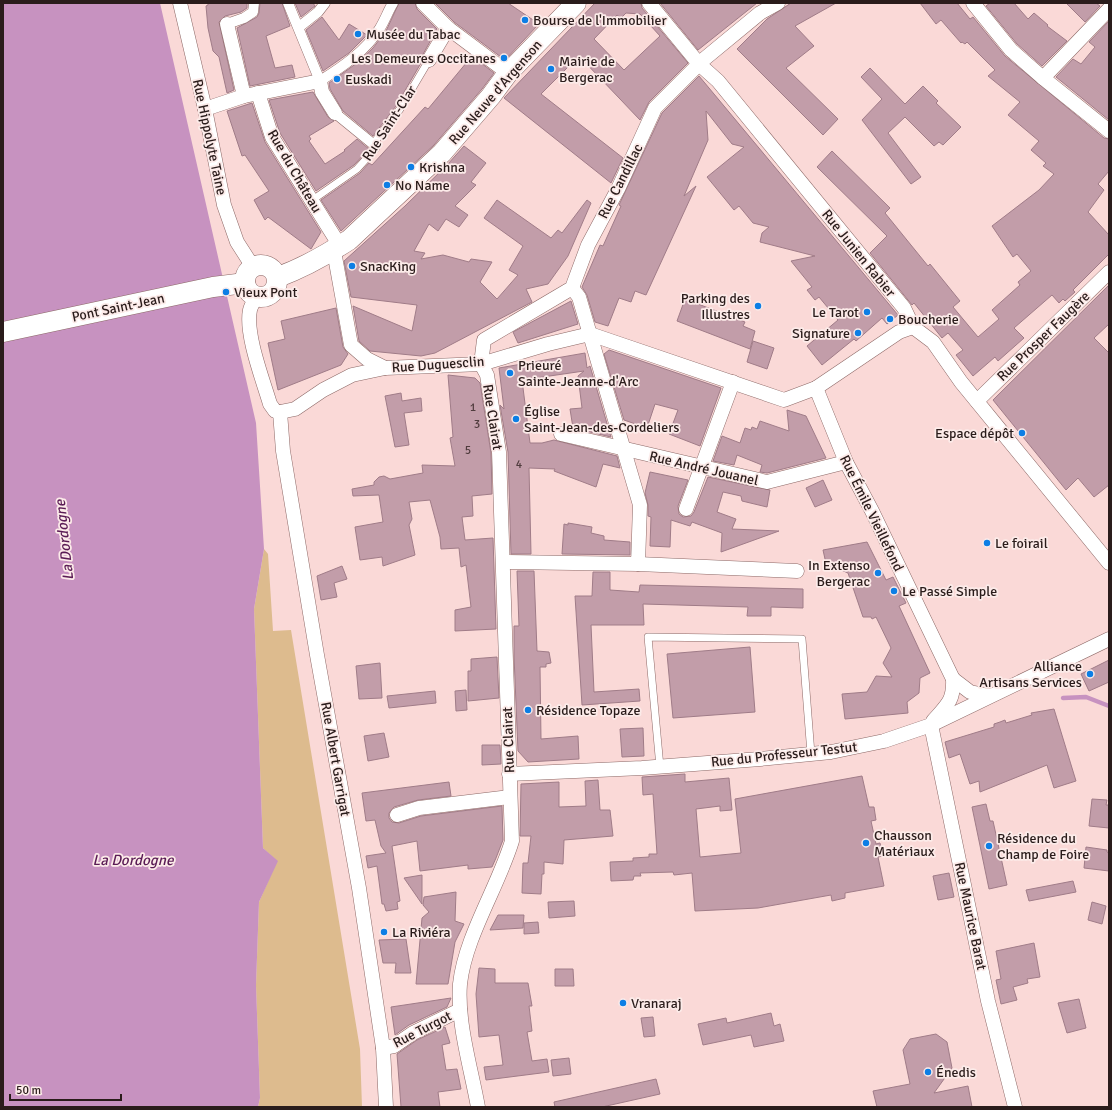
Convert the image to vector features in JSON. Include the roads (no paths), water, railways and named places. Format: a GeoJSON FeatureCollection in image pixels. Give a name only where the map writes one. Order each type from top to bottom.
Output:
{"type":"FeatureCollection","features":[{"type":"Feature","properties":{"kind":"main road","name":"Rue Neuve d'Argenson"},"geometry":{"type":"LineString","coordinates":[[278,277],[295,270],[337,248],[348,240],[442,153],[491,96],[508,73],[576,3]]}},
{"type":"Feature","properties":{"kind":"main road"},"geometry":{"type":"LineString","coordinates":[[258,265],[268,266],[278,277],[275,288],[268,295],[247,282],[258,265]]}},
{"type":"Feature","properties":{"kind":"main road","name":"Pont Saint-Jean"},"geometry":{"type":"LineString","coordinates":[[3,332],[247,282]]}},
{"type":"Feature","properties":{"kind":"street","name":"Rue Hippolyte Taine"},"geometry":{"type":"LineString","coordinates":[[180,3],[230,225],[237,242],[247,282]]}},
{"type":"Feature","properties":{"kind":"street"},"geometry":{"type":"LineString","coordinates":[[244,96],[227,24],[244,18],[253,12],[254,3]]}},
{"type":"Feature","properties":{"kind":"street"},"geometry":{"type":"LineString","coordinates":[[288,3],[320,81],[322,92],[334,113],[373,144]]}},
{"type":"Feature","properties":{"kind":"street"},"geometry":{"type":"LineString","coordinates":[[299,27],[318,12],[325,3]]}},
{"type":"Feature","properties":{"kind":"street"},"geometry":{"type":"LineString","coordinates":[[423,3],[448,28],[508,73]]}},
{"type":"Feature","properties":{"kind":"street","name":"Rue Junien Rabier"},"geometry":{"type":"LineString","coordinates":[[649,3],[699,64],[718,81],[904,308],[913,327],[934,342],[977,401],[1109,563]]}},
{"type":"Feature","properties":{"kind":"street","name":"Rue Candillac"},"geometry":{"type":"LineString","coordinates":[[572,288],[588,246],[618,189],[655,108],[699,64],[760,13],[778,3]]}},
{"type":"Feature","properties":{"kind":"street"},"geometry":{"type":"LineString","coordinates":[[973,3],[1003,42],[1043,78],[1109,131]]}},
{"type":"Feature","properties":{"kind":"street"},"geometry":{"type":"LineString","coordinates":[[205,109],[244,96],[320,81],[347,64],[372,38],[380,28],[389,4]]}},
{"type":"Feature","properties":{"kind":"street"},"geometry":{"type":"LineString","coordinates":[[1043,78],[1109,9]]}},
{"type":"Feature","properties":{"kind":"street","name":"Rue Saint-Clar"},"geometry":{"type":"LineString","coordinates":[[429,60],[448,28]]}},
{"type":"Feature","properties":{"kind":"street","name":"Rue du Château"},"geometry":{"type":"LineString","coordinates":[[258,93],[272,137],[311,201],[337,248]]}},
{"type":"Feature","properties":{"kind":"street"},"geometry":{"type":"LineString","coordinates":[[337,248],[351,345],[366,360],[385,368]]}},
{"type":"Feature","properties":{"kind":"street","name":"Rue Prosper Faugère"},"geometry":{"type":"LineString","coordinates":[[977,401],[1109,272]]}},
{"type":"Feature","properties":{"kind":"street"},"geometry":{"type":"LineString","coordinates":[[247,282],[253,343],[270,404],[275,411],[280,412]]}},
{"type":"Feature","properties":{"kind":"street"},"geometry":{"type":"LineString","coordinates":[[481,364],[484,340],[572,288],[579,297],[640,505],[638,564]]}},
{"type":"Feature","properties":{"kind":"street"},"geometry":{"type":"LineString","coordinates":[[590,334],[784,400],[816,388],[899,332],[913,327]]}},
{"type":"Feature","properties":{"kind":"street","name":"Rue Duguesclin"},"geometry":{"type":"LineString","coordinates":[[280,412],[295,409],[323,390],[352,375],[385,368],[481,364],[548,344],[590,334]]}},
{"type":"Feature","properties":{"kind":"street","name":"Rue Clairat"},"geometry":{"type":"LineString","coordinates":[[478,1107],[460,1010],[460,983],[470,945],[505,864],[512,842],[504,562],[499,452],[487,375],[481,364]]}},
{"type":"Feature","properties":{"kind":"street"},"geometry":{"type":"LineString","coordinates":[[686,510],[732,382]]}},
{"type":"Feature","properties":{"kind":"street","name":"Rue Émile Vieillefond"},"geometry":{"type":"LineString","coordinates":[[816,388],[846,462],[872,511],[952,679],[953,693],[948,704],[930,725]]}},
{"type":"Feature","properties":{"kind":"street","name":"Rue Albert Garrigat"},"geometry":{"type":"LineString","coordinates":[[280,412],[283,451],[317,655],[359,888],[383,1048],[386,1107]]}},
{"type":"Feature","properties":{"kind":"street","name":"Rue André Jouanel"},"geometry":{"type":"LineString","coordinates":[[561,434],[766,482],[846,462]]}},
{"type":"Feature","properties":{"kind":"street"},"geometry":{"type":"LineString","coordinates":[[504,562],[638,564],[797,571]]}},
{"type":"Feature","properties":{"kind":"street","name":"Rue du Professeur Testut"},"geometry":{"type":"LineString","coordinates":[[509,774],[660,767],[811,754],[831,752],[884,741],[930,725],[1109,638]]}},
{"type":"Feature","properties":{"kind":"street","name":"Rue Émile Vieillefond"},"geometry":{"type":"LineString","coordinates":[[952,679],[970,692],[989,696]]}},
{"type":"Feature","properties":{"kind":"street","name":"Rue Maurice Barat"},"geometry":{"type":"LineString","coordinates":[[930,725],[988,1001],[1015,1107]]}},
{"type":"Feature","properties":{"kind":"street"},"geometry":{"type":"LineString","coordinates":[[397,815],[419,808],[510,797]]}},
{"type":"Feature","properties":{"kind":"street","name":"Rue Turgot"},"geometry":{"type":"LineString","coordinates":[[383,1048],[394,1046],[412,1033],[460,1010]]}},
{"type":"Feature","properties":{"kind":"lane","name":"Rue Saint-Clar"},"geometry":{"type":"LineString","coordinates":[[311,201],[357,169],[376,148],[373,144],[400,109],[429,60]]}},
{"type":"Feature","properties":{"kind":"lane"},"geometry":{"type":"LineString","coordinates":[[660,767],[648,637],[802,639],[811,754]]}},
{"type":"Feature","properties":{"kind":"water","name":"La Dordogne"},"geometry":{"type":"Polygon","coordinates":[[[3,3],[160,3],[256,423],[264,549],[254,609],[263,848],[278,861],[259,902],[256,985],[260,1098],[258,1107],[3,1107],[3,3]]]}},
{"type":"Feature","properties":{"kind":"waterway"},"geometry":{"type":"LineString","coordinates":[[1063,698],[1086,697],[1109,706]]}},
{"type":"Feature","properties":{"kind":"place","name":"Bourse de l'Immobilier"},"geometry":{"type":"Point","coordinates":[525,20]}},
{"type":"Feature","properties":{"kind":"place","name":"Musée du Tabac"},"geometry":{"type":"Point","coordinates":[358,34]}},
{"type":"Feature","properties":{"kind":"place","name":"Les Demeures Occitanes"},"geometry":{"type":"Point","coordinates":[504,58]}},
{"type":"Feature","properties":{"kind":"place","name":"Mairie de Bergerac"},"geometry":{"type":"Point","coordinates":[551,69]}},
{"type":"Feature","properties":{"kind":"place","name":"Euskadi"},"geometry":{"type":"Point","coordinates":[337,79]}},
{"type":"Feature","properties":{"kind":"place","name":"Krishna"},"geometry":{"type":"Point","coordinates":[411,167]}},
{"type":"Feature","properties":{"kind":"place","name":"No Name"},"geometry":{"type":"Point","coordinates":[387,185]}},
{"type":"Feature","properties":{"kind":"place","name":"SnacKing"},"geometry":{"type":"Point","coordinates":[352,266]}},
{"type":"Feature","properties":{"kind":"place","name":"Vieux Pont"},"geometry":{"type":"Point","coordinates":[226,292]}},
{"type":"Feature","properties":{"kind":"place","name":"Parking des Illustres"},"geometry":{"type":"Point","coordinates":[758,306]}},
{"type":"Feature","properties":{"kind":"place","name":"Le Tarot"},"geometry":{"type":"Point","coordinates":[867,312]}},
{"type":"Feature","properties":{"kind":"place","name":"Boucherie"},"geometry":{"type":"Point","coordinates":[890,319]}},
{"type":"Feature","properties":{"kind":"place","name":"Signature"},"geometry":{"type":"Point","coordinates":[858,333]}},
{"type":"Feature","properties":{"kind":"place","name":"Prieuré Sainte-Jeanne-d'Arc"},"geometry":{"type":"Point","coordinates":[510,373]}},
{"type":"Feature","properties":{"kind":"place","name":"Église Saint-Jean-des-Cordeliers"},"geometry":{"type":"Point","coordinates":[516,419]}},
{"type":"Feature","properties":{"kind":"place","name":"Espace dépôt"},"geometry":{"type":"Point","coordinates":[1022,433]}},
{"type":"Feature","properties":{"kind":"place","name":"Le foirail"},"geometry":{"type":"Point","coordinates":[987,543]}},
{"type":"Feature","properties":{"kind":"place","name":"In Extenso Bergerac"},"geometry":{"type":"Point","coordinates":[878,573]}},
{"type":"Feature","properties":{"kind":"place","name":"Le Passé Simple"},"geometry":{"type":"Point","coordinates":[894,591]}},
{"type":"Feature","properties":{"kind":"place","name":"Alliance Artisans Services"},"geometry":{"type":"Point","coordinates":[1090,674]}},
{"type":"Feature","properties":{"kind":"place","name":"Résidence Topaze"},"geometry":{"type":"Point","coordinates":[528,710]}},
{"type":"Feature","properties":{"kind":"place","name":"Chausson Matériaux"},"geometry":{"type":"Point","coordinates":[866,843]}},
{"type":"Feature","properties":{"kind":"place","name":"Résidence du Champ de Foire"},"geometry":{"type":"Point","coordinates":[989,846]}},
{"type":"Feature","properties":{"kind":"place","name":"La Riviéra"},"geometry":{"type":"Point","coordinates":[384,932]}},
{"type":"Feature","properties":{"kind":"place","name":"Vranaraj"},"geometry":{"type":"Point","coordinates":[623,1003]}},
{"type":"Feature","properties":{"kind":"place","name":"Énedis"},"geometry":{"type":"Point","coordinates":[928,1072]}}]}
